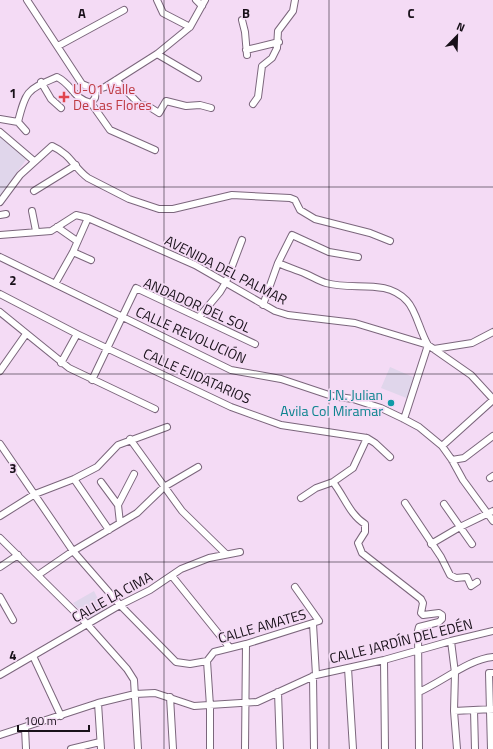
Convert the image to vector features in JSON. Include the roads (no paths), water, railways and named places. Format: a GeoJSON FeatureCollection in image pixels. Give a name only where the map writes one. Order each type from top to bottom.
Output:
{"type":"FeatureCollection","features":[{"type":"Feature","properties":{"kind":"street"},"geometry":{"type":"LineString","coordinates":[[27,0],[82,84],[96,90],[116,80],[157,54],[190,27],[203,3],[196,0]]}},
{"type":"Feature","properties":{"kind":"street"},"geometry":{"type":"LineString","coordinates":[[157,0],[163,13],[190,27]]}},
{"type":"Feature","properties":{"kind":"street"},"geometry":{"type":"LineString","coordinates":[[253,104],[258,97],[262,66],[272,58],[278,42],[278,31],[293,11],[295,0]]}},
{"type":"Feature","properties":{"kind":"street"},"geometry":{"type":"LineString","coordinates":[[58,46],[124,10]]}},
{"type":"Feature","properties":{"kind":"street"},"geometry":{"type":"LineString","coordinates":[[242,20],[247,52],[278,42]]}},
{"type":"Feature","properties":{"kind":"street"},"geometry":{"type":"LineString","coordinates":[[157,54],[198,78]]}},
{"type":"Feature","properties":{"kind":"street"},"geometry":{"type":"LineString","coordinates":[[18,122],[26,98],[33,87],[41,82],[57,77],[68,85],[79,99],[91,103],[110,130],[155,150]]}},
{"type":"Feature","properties":{"kind":"street"},"geometry":{"type":"LineString","coordinates":[[68,85],[78,78]]}},
{"type":"Feature","properties":{"kind":"street"},"geometry":{"type":"LineString","coordinates":[[116,80],[140,105],[148,106],[159,113],[166,101],[186,106],[211,108]]}},
{"type":"Feature","properties":{"kind":"street"},"geometry":{"type":"LineString","coordinates":[[41,82],[51,99],[61,108]]}},
{"type":"Feature","properties":{"kind":"street"},"geometry":{"type":"LineString","coordinates":[[91,103],[95,98],[96,90]]}},
{"type":"Feature","properties":{"kind":"street"},"geometry":{"type":"LineString","coordinates":[[0,119],[18,122],[26,131]]}},
{"type":"Feature","properties":{"kind":"street"},"geometry":{"type":"LineString","coordinates":[[0,132],[34,161]]}},
{"type":"Feature","properties":{"kind":"street"},"geometry":{"type":"LineString","coordinates":[[0,202],[20,175],[52,146],[68,155],[82,174],[88,178],[128,199],[159,209],[173,209],[232,195],[290,198],[295,200],[300,210],[315,219],[370,233],[390,241]]}},
{"type":"Feature","properties":{"kind":"street"},"geometry":{"type":"LineString","coordinates":[[34,191],[76,165]]}},
{"type":"Feature","properties":{"kind":"street"},"geometry":{"type":"LineString","coordinates":[[32,211],[36,231]]}},
{"type":"Feature","properties":{"kind":"street","name":"AVENIDA DEL PALMAR"},"geometry":{"type":"LineString","coordinates":[[57,227],[76,215],[88,218],[195,265],[263,305],[288,315],[355,324],[428,345],[471,375],[493,399]]}},
{"type":"Feature","properties":{"kind":"street"},"geometry":{"type":"LineString","coordinates":[[55,284],[74,252],[77,241],[88,218]]}},
{"type":"Feature","properties":{"kind":"street"},"geometry":{"type":"LineString","coordinates":[[0,235],[51,231],[57,227],[77,241]]}},
{"type":"Feature","properties":{"kind":"street"},"geometry":{"type":"LineString","coordinates":[[263,305],[278,264],[292,235],[330,252],[358,257]]}},
{"type":"Feature","properties":{"kind":"street"},"geometry":{"type":"LineString","coordinates":[[199,317],[220,292],[226,282],[242,240]]}},
{"type":"Feature","properties":{"kind":"street"},"geometry":{"type":"LineString","coordinates":[[74,252],[91,260]]}},
{"type":"Feature","properties":{"kind":"street","name":"CALLE REVOLUCIÓN"},"geometry":{"type":"LineString","coordinates":[[0,257],[231,370],[281,379],[332,396],[353,399],[404,419],[419,427],[442,446],[452,460],[462,480],[491,512],[493,521]]}},
{"type":"Feature","properties":{"kind":"street"},"geometry":{"type":"LineString","coordinates":[[278,264],[326,283],[347,286],[382,287],[396,293],[407,300],[412,306],[421,333],[428,345],[404,419]]}},
{"type":"Feature","properties":{"kind":"street","name":"ANDADOR DEL SOL"},"geometry":{"type":"LineString","coordinates":[[121,317],[136,288],[255,344]]}},
{"type":"Feature","properties":{"kind":"street","name":"CALLE EJIDATARIOS"},"geometry":{"type":"LineString","coordinates":[[0,294],[77,334],[231,407],[281,425],[367,438],[375,443],[390,457]]}},
{"type":"Feature","properties":{"kind":"street"},"geometry":{"type":"LineString","coordinates":[[0,312],[69,368],[155,409]]}},
{"type":"Feature","properties":{"kind":"street"},"geometry":{"type":"LineString","coordinates":[[92,380],[121,317]]}},
{"type":"Feature","properties":{"kind":"street"},"geometry":{"type":"LineString","coordinates":[[434,349],[472,343],[493,332]]}},
{"type":"Feature","properties":{"kind":"street"},"geometry":{"type":"LineString","coordinates":[[0,371],[26,334]]}},
{"type":"Feature","properties":{"kind":"street"},"geometry":{"type":"LineString","coordinates":[[62,362],[77,334]]}},
{"type":"Feature","properties":{"kind":"street"},"geometry":{"type":"LineString","coordinates":[[442,446],[493,399]]}},
{"type":"Feature","properties":{"kind":"street"},"geometry":{"type":"LineString","coordinates":[[0,516],[35,494],[74,479],[97,466],[118,445],[130,439],[167,427]]}},
{"type":"Feature","properties":{"kind":"street"},"geometry":{"type":"LineString","coordinates":[[452,460],[464,458],[493,436]]}},
{"type":"Feature","properties":{"kind":"street"},"geometry":{"type":"LineString","coordinates":[[301,498],[316,488],[333,482],[353,468],[367,438]]}},
{"type":"Feature","properties":{"kind":"street"},"geometry":{"type":"LineString","coordinates":[[130,439],[182,511],[226,554]]}},
{"type":"Feature","properties":{"kind":"street"},"geometry":{"type":"LineString","coordinates":[[0,444],[73,551],[120,605],[176,662],[190,664],[206,661]]}},
{"type":"Feature","properties":{"kind":"street"},"geometry":{"type":"LineString","coordinates":[[38,575],[73,551],[141,510],[164,487],[198,467]]}},
{"type":"Feature","properties":{"kind":"street"},"geometry":{"type":"LineString","coordinates":[[118,505],[134,474]]}},
{"type":"Feature","properties":{"kind":"street"},"geometry":{"type":"LineString","coordinates":[[74,479],[109,530]]}},
{"type":"Feature","properties":{"kind":"street"},"geometry":{"type":"LineString","coordinates":[[101,482],[118,505],[120,523]]}},
{"type":"Feature","properties":{"kind":"street"},"geometry":{"type":"LineString","coordinates":[[333,482],[346,498],[353,513],[365,524],[365,532],[358,543],[362,553],[421,599],[423,603],[421,614],[439,613],[442,615],[442,619],[432,624],[419,627],[419,749]]}},
{"type":"Feature","properties":{"kind":"street"},"geometry":{"type":"LineString","coordinates":[[405,503],[441,557],[450,575],[456,578],[477,582]]}},
{"type":"Feature","properties":{"kind":"street"},"geometry":{"type":"LineString","coordinates":[[444,504],[472,544]]}},
{"type":"Feature","properties":{"kind":"street"},"geometry":{"type":"LineString","coordinates":[[431,544],[460,526],[491,512]]}},
{"type":"Feature","properties":{"kind":"street"},"geometry":{"type":"LineString","coordinates":[[0,538],[87,624],[127,669],[134,680],[138,749]]}},
{"type":"Feature","properties":{"kind":"street","name":"CALLE LA CIMA"},"geometry":{"type":"LineString","coordinates":[[0,675],[120,605],[150,590],[191,565],[226,554],[240,552]]}},
{"type":"Feature","properties":{"kind":"street"},"geometry":{"type":"LineString","coordinates":[[0,567],[18,555]]}},
{"type":"Feature","properties":{"kind":"street"},"geometry":{"type":"LineString","coordinates":[[172,576],[230,648]]}},
{"type":"Feature","properties":{"kind":"street","name":"CALLE AMATES"},"geometry":{"type":"LineString","coordinates":[[210,749],[210,706],[206,661],[214,652],[246,644],[319,621],[295,587]]}},
{"type":"Feature","properties":{"kind":"street"},"geometry":{"type":"LineString","coordinates":[[0,597],[13,620]]}},
{"type":"Feature","properties":{"kind":"street"},"geometry":{"type":"LineString","coordinates":[[313,624],[314,749]]}},
{"type":"Feature","properties":{"kind":"street","name":"CALLE JARDÍN DEL EDÉN"},"geometry":{"type":"LineString","coordinates":[[0,735],[98,703],[135,694],[155,693],[194,706],[258,702],[314,676],[384,660],[420,649],[493,631]]}},
{"type":"Feature","properties":{"kind":"street"},"geometry":{"type":"LineString","coordinates":[[451,641],[455,673],[454,710],[457,749]]}},
{"type":"Feature","properties":{"kind":"street"},"geometry":{"type":"LineString","coordinates":[[245,749],[246,644]]}},
{"type":"Feature","properties":{"kind":"street"},"geometry":{"type":"LineString","coordinates":[[33,656],[60,716]]}},
{"type":"Feature","properties":{"kind":"street"},"geometry":{"type":"LineString","coordinates":[[419,692],[482,658],[493,657]]}},
{"type":"Feature","properties":{"kind":"street"},"geometry":{"type":"LineString","coordinates":[[384,660],[385,749]]}},
{"type":"Feature","properties":{"kind":"street"},"geometry":{"type":"LineString","coordinates":[[348,668],[353,749]]}},
{"type":"Feature","properties":{"kind":"street"},"geometry":{"type":"LineString","coordinates":[[491,749],[489,673],[493,672]]}},
{"type":"Feature","properties":{"kind":"street"},"geometry":{"type":"LineString","coordinates":[[278,692],[280,749]]}},
{"type":"Feature","properties":{"kind":"street"},"geometry":{"type":"LineString","coordinates":[[170,697],[173,749]]}},
{"type":"Feature","properties":{"kind":"street"},"geometry":{"type":"LineString","coordinates":[[98,703],[101,749]]}},
{"type":"Feature","properties":{"kind":"street"},"geometry":{"type":"LineString","coordinates":[[454,710],[491,709]]}},
{"type":"Feature","properties":{"kind":"street"},"geometry":{"type":"LineString","coordinates":[[474,710],[475,749]]}},
{"type":"Feature","properties":{"kind":"street"},"geometry":{"type":"LineString","coordinates":[[25,728],[26,749]]}},
{"type":"Feature","properties":{"kind":"street"},"geometry":{"type":"LineString","coordinates":[[71,749],[100,742]]}},
{"type":"Feature","properties":{"kind":"place","name":"U-01 Valle De Las Flores"},"geometry":{"type":"Point","coordinates":[64,97]}},
{"type":"Feature","properties":{"kind":"place","name":"J.N. Julian Avila Col Miramar"},"geometry":{"type":"Point","coordinates":[391,403]}}]}
